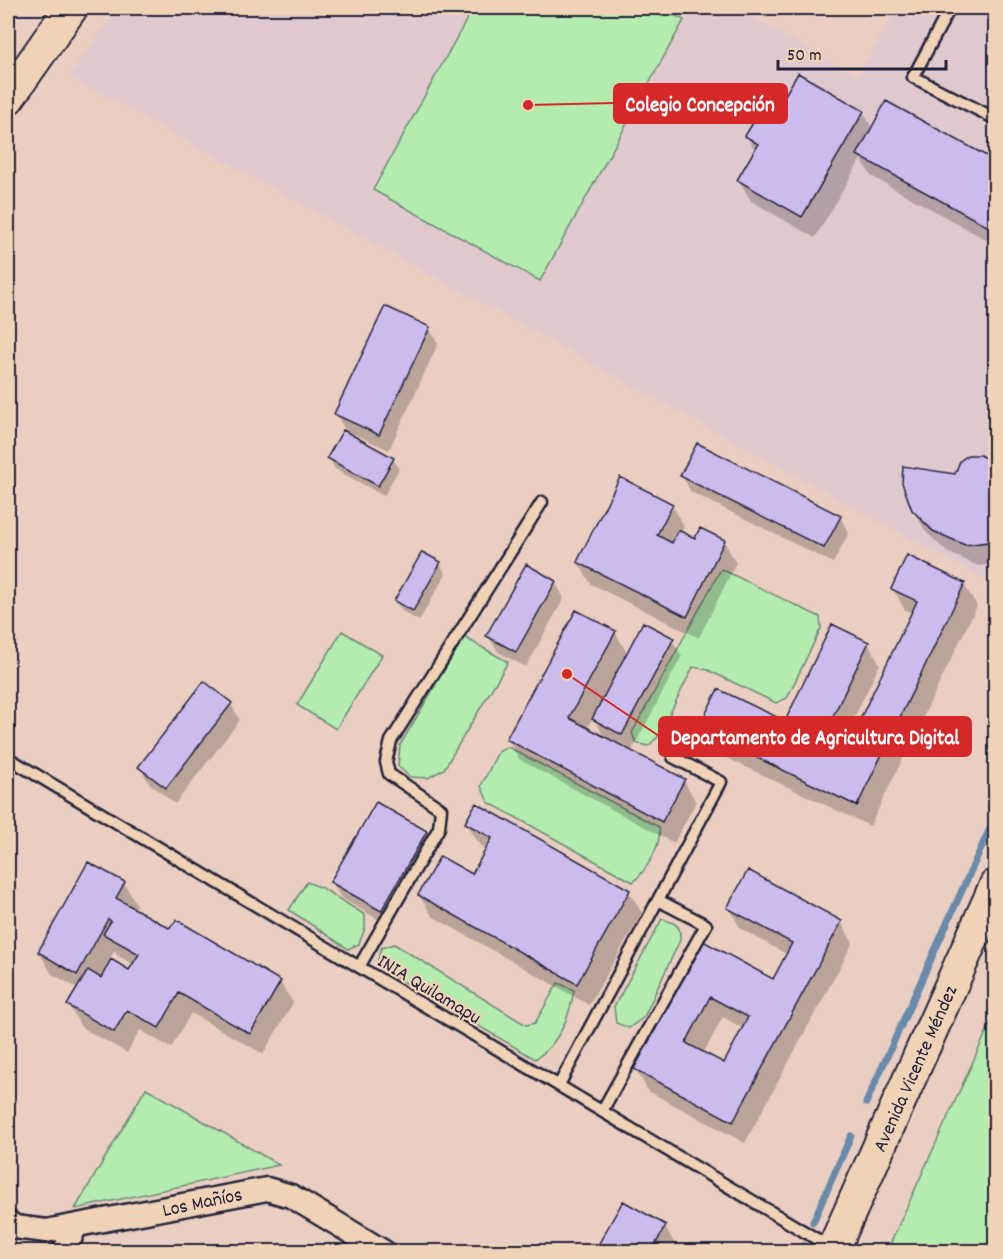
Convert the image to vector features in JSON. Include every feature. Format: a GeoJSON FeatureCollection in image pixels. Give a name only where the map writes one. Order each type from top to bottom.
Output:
{"type":"FeatureCollection","features":[{"type":"Feature","properties":{"kind":"main road"},"geometry":{"type":"LineString","coordinates":[[8,98],[71,8]]}},
{"type":"Feature","properties":{"kind":"main road","name":"Avenida Vicente Méndez"},"geometry":{"type":"LineString","coordinates":[[833,1250],[996,885]]}},
{"type":"Feature","properties":{"kind":"street","name":"Los Mañíos"},"geometry":{"type":"LineString","coordinates":[[8,1222],[15,1227],[46,1232],[267,1189],[291,1196],[384,1251]]}},
{"type":"Feature","properties":{"kind":"street"},"geometry":{"type":"LineString","coordinates":[[64,1251],[75,1228]]}},
{"type":"Feature","properties":{"kind":"lane"},"geometry":{"type":"LineString","coordinates":[[950,8],[913,77],[996,119]]}},
{"type":"Feature","properties":{"kind":"lane"},"geometry":{"type":"LineString","coordinates":[[358,967],[439,828],[441,809],[389,774],[386,762],[391,741],[542,502]]}},
{"type":"Feature","properties":{"kind":"lane"},"geometry":{"type":"LineString","coordinates":[[559,1085],[721,782],[673,757]]}},
{"type":"Feature","properties":{"kind":"lane","name":"INIA Quilamapu"},"geometry":{"type":"LineString","coordinates":[[8,758],[833,1250]]}},
{"type":"Feature","properties":{"kind":"lane"},"geometry":{"type":"LineString","coordinates":[[602,1111],[706,925],[658,900]]}},
{"type":"Feature","properties":{"kind":"shaded area"},"geometry":{"type":"Polygon","coordinates":[[[118,8],[735,8],[858,76],[897,8],[995,8],[995,585],[69,76],[118,8]]]}},
{"type":"Feature","properties":{"kind":"green space"},"geometry":{"type":"Polygon","coordinates":[[[473,8],[661,8],[684,20],[540,281],[373,190],[473,8]]]}},
{"type":"Feature","properties":{"kind":"green space"},"geometry":{"type":"Polygon","coordinates":[[[721,569],[820,617],[821,628],[787,698],[776,703],[708,670],[693,667],[658,737],[648,746],[636,743],[632,733],[721,569]]]}},
{"type":"Feature","properties":{"kind":"green space"},"geometry":{"type":"Polygon","coordinates":[[[342,631],[382,655],[336,729],[297,705],[342,631]]]}},
{"type":"Feature","properties":{"kind":"green space"},"geometry":{"type":"Polygon","coordinates":[[[464,637],[508,662],[444,769],[428,778],[410,777],[398,766],[400,745],[464,637]]]}},
{"type":"Feature","properties":{"kind":"green space"},"geometry":{"type":"Polygon","coordinates":[[[508,747],[659,827],[656,849],[643,871],[633,882],[488,802],[481,786],[498,752],[508,747]]]}},
{"type":"Feature","properties":{"kind":"green space"},"geometry":{"type":"Polygon","coordinates":[[[307,882],[322,888],[365,915],[365,928],[359,944],[348,949],[289,910],[307,882]]]}},
{"type":"Feature","properties":{"kind":"green space"},"geometry":{"type":"Polygon","coordinates":[[[662,919],[677,925],[680,940],[644,1017],[629,1028],[616,1023],[614,1007],[662,919]]]}},
{"type":"Feature","properties":{"kind":"green space"},"geometry":{"type":"Polygon","coordinates":[[[394,944],[526,1025],[535,1023],[558,983],[574,990],[562,1029],[550,1046],[535,1059],[384,970],[377,963],[381,948],[394,944]]]}},
{"type":"Feature","properties":{"kind":"green space"},"geometry":{"type":"Polygon","coordinates":[[[995,1013],[995,1251],[887,1251],[995,1013]]]}},
{"type":"Feature","properties":{"kind":"green space"},"geometry":{"type":"Polygon","coordinates":[[[146,1088],[279,1165],[75,1209],[146,1088]]]}},
{"type":"Feature","properties":{"kind":"building"},"geometry":{"type":"Polygon","coordinates":[[[798,73],[864,111],[802,217],[737,180],[758,144],[745,136],[757,116],[769,122],[798,73]]]}},
{"type":"Feature","properties":{"kind":"building"},"geometry":{"type":"Polygon","coordinates":[[[886,101],[996,161],[996,231],[857,155],[886,101]]]}},
{"type":"Feature","properties":{"kind":"building"},"geometry":{"type":"Polygon","coordinates":[[[385,306],[430,327],[379,435],[334,414],[385,306]]]}},
{"type":"Feature","properties":{"kind":"building"},"geometry":{"type":"Polygon","coordinates":[[[343,430],[394,458],[378,486],[327,458],[343,430]]]}},
{"type":"Feature","properties":{"kind":"building"},"geometry":{"type":"Polygon","coordinates":[[[697,443],[841,516],[824,548],[680,476],[697,443]]]}},
{"type":"Feature","properties":{"kind":"building"},"geometry":{"type":"Polygon","coordinates":[[[968,455],[980,455],[995,467],[995,541],[965,545],[933,531],[912,510],[902,483],[903,466],[955,474],[960,461],[968,455]]]}},
{"type":"Feature","properties":{"kind":"building"},"geometry":{"type":"Polygon","coordinates":[[[620,477],[673,504],[657,535],[672,543],[678,530],[695,538],[700,528],[725,540],[687,617],[577,562],[620,477]]]}},
{"type":"Feature","properties":{"kind":"building"},"geometry":{"type":"Polygon","coordinates":[[[422,552],[441,562],[413,611],[394,601],[422,552]]]}},
{"type":"Feature","properties":{"kind":"building"},"geometry":{"type":"Polygon","coordinates":[[[907,555],[965,583],[857,806],[698,729],[718,689],[785,721],[832,624],[869,642],[823,737],[846,748],[917,601],[891,589],[907,555]]]}},
{"type":"Feature","properties":{"kind":"building"},"geometry":{"type":"Polygon","coordinates":[[[526,564],[556,581],[516,652],[486,636],[526,564]]]}},
{"type":"Feature","properties":{"kind":"building"},"geometry":{"type":"Polygon","coordinates":[[[576,610],[616,631],[569,718],[685,779],[662,822],[506,739],[576,610]]]}},
{"type":"Feature","properties":{"kind":"building"},"geometry":{"type":"Polygon","coordinates":[[[643,622],[674,638],[622,735],[592,719],[643,622]]]}},
{"type":"Feature","properties":{"kind":"building"},"geometry":{"type":"Polygon","coordinates":[[[204,681],[232,703],[166,788],[138,767],[204,681]]]}},
{"type":"Feature","properties":{"kind":"building"},"geometry":{"type":"Polygon","coordinates":[[[376,802],[427,831],[381,911],[330,882],[376,802]]]}},
{"type":"Feature","properties":{"kind":"building"},"geometry":{"type":"Polygon","coordinates":[[[476,803],[630,890],[577,984],[418,895],[440,856],[472,874],[492,838],[465,823],[476,803]]]}},
{"type":"Feature","properties":{"kind":"building"},"geometry":{"type":"Polygon","coordinates":[[[88,862],[125,882],[116,898],[169,928],[177,920],[281,981],[250,1034],[179,993],[159,1028],[127,1010],[114,1032],[67,1005],[88,970],[101,978],[111,959],[129,970],[139,954],[103,934],[111,921],[108,919],[77,975],[38,952],[88,862]]]}},
{"type":"Feature","properties":{"kind":"building"},"geometry":{"type":"Polygon","coordinates":[[[748,870],[842,921],[733,1122],[634,1069],[703,941],[773,979],[792,943],[727,908],[748,870]],[[710,997],[686,1043],[724,1063],[748,1017],[710,997]]]}},
{"type":"Feature","properties":{"kind":"building"},"geometry":{"type":"Polygon","coordinates":[[[623,1201],[666,1225],[651,1252],[594,1252],[623,1201]]]}},
{"type":"Feature","properties":{"kind":"waterway"},"geometry":{"type":"LineString","coordinates":[[866,1103],[996,815]]}},
{"type":"Feature","properties":{"kind":"waterway"},"geometry":{"type":"LineString","coordinates":[[813,1222],[851,1136]]}},
{"type":"Feature","properties":{"kind":"waterway"},"geometry":{"type":"LineString","coordinates":[[800,1252],[803,1246]]}},
{"type":"Feature","properties":{"kind":"place","name":"Colegio Concepción"},"geometry":{"type":"Point","coordinates":[528,105]}},
{"type":"Feature","properties":{"kind":"place","name":"Departamento de Agricultura Digital"},"geometry":{"type":"Point","coordinates":[567,674]}}]}
